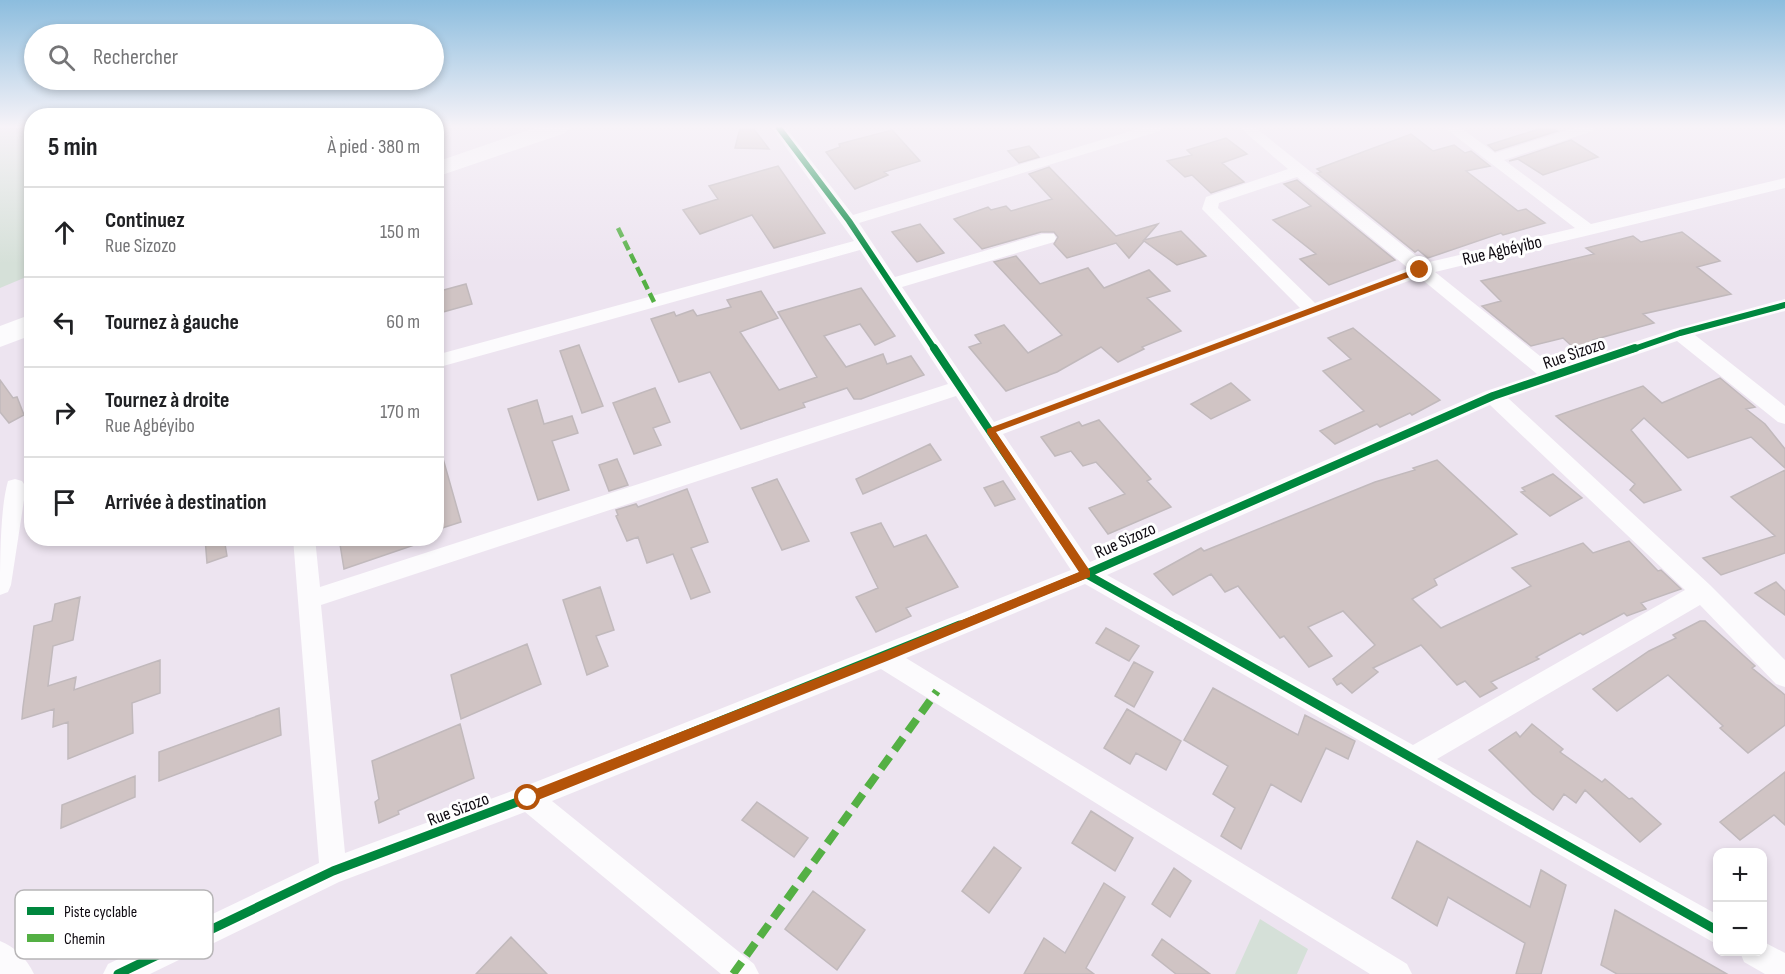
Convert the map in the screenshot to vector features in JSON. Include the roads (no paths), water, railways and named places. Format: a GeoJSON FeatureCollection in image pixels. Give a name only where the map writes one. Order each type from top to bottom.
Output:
{"type":"FeatureCollection","features":[{"type":"Feature","properties":{"kind":"main road"},"geometry":{"type":"LineString","coordinates":[[0,316],[24,306]]}},
{"type":"Feature","properties":{"kind":"main road"},"geometry":{"type":"LineString","coordinates":[[0,337],[24,326]]}},
{"type":"Feature","properties":{"kind":"street"},"geometry":{"type":"LineString","coordinates":[[813,173],[864,243],[1086,574],[1713,928]]}},
{"type":"Feature","properties":{"kind":"street"},"geometry":{"type":"LineString","coordinates":[[849,221],[1005,173]]}},
{"type":"Feature","properties":{"kind":"street"},"geometry":{"type":"LineString","coordinates":[[1291,173],[1212,200],[1210,204],[1213,214],[1311,309]]}},
{"type":"Feature","properties":{"kind":"street"},"geometry":{"type":"LineString","coordinates":[[1301,173],[1552,376]]}},
{"type":"Feature","properties":{"kind":"street"},"geometry":{"type":"LineString","coordinates":[[1513,173],[1588,230]]}},
{"type":"Feature","properties":{"kind":"street","name":"Rue Agbéyibo"},"geometry":{"type":"LineString","coordinates":[[990,431],[1420,270],[1785,183]]}},
{"type":"Feature","properties":{"kind":"street"},"geometry":{"type":"LineString","coordinates":[[891,284],[1048,238]]}},
{"type":"Feature","properties":{"kind":"street"},"geometry":{"type":"LineString","coordinates":[[444,360],[864,243]]}},
{"type":"Feature","properties":{"kind":"street","name":"Rue Sizozo"},"geometry":{"type":"LineString","coordinates":[[213,928],[333,871],[528,798],[1086,574],[1492,396],[1680,333],[1785,305]]}},
{"type":"Feature","properties":{"kind":"street"},"geometry":{"type":"LineString","coordinates":[[1680,333],[1785,417]]}},
{"type":"Feature","properties":{"kind":"street"},"geometry":{"type":"LineString","coordinates":[[311,599],[961,387]]}},
{"type":"Feature","properties":{"kind":"street"},"geometry":{"type":"LineString","coordinates":[[1492,396],[1701,592],[1785,676]]}},
{"type":"Feature","properties":{"kind":"street"},"geometry":{"type":"LineString","coordinates":[[0,585],[16,488]]}},
{"type":"Feature","properties":{"kind":"street"},"geometry":{"type":"LineString","coordinates":[[305,546],[333,871]]}},
{"type":"Feature","properties":{"kind":"street"},"geometry":{"type":"LineString","coordinates":[[1413,759],[1701,592]]}},
{"type":"Feature","properties":{"kind":"street"},"geometry":{"type":"LineString","coordinates":[[883,657],[1397,974]]}},
{"type":"Feature","properties":{"kind":"street"},"geometry":{"type":"LineString","coordinates":[[528,798],[744,974]]}},
{"type":"Feature","properties":{"kind":"street"},"geometry":{"type":"LineString","coordinates":[[0,955],[19,974]]}},
{"type":"Feature","properties":{"kind":"street"},"geometry":{"type":"LineString","coordinates":[[1763,956],[1785,969]]}},
{"type":"Feature","properties":{"kind":"street","name":"Rue Sizozo"},"geometry":{"type":"LineString","coordinates":[[118,974],[149,959]]}}]}
